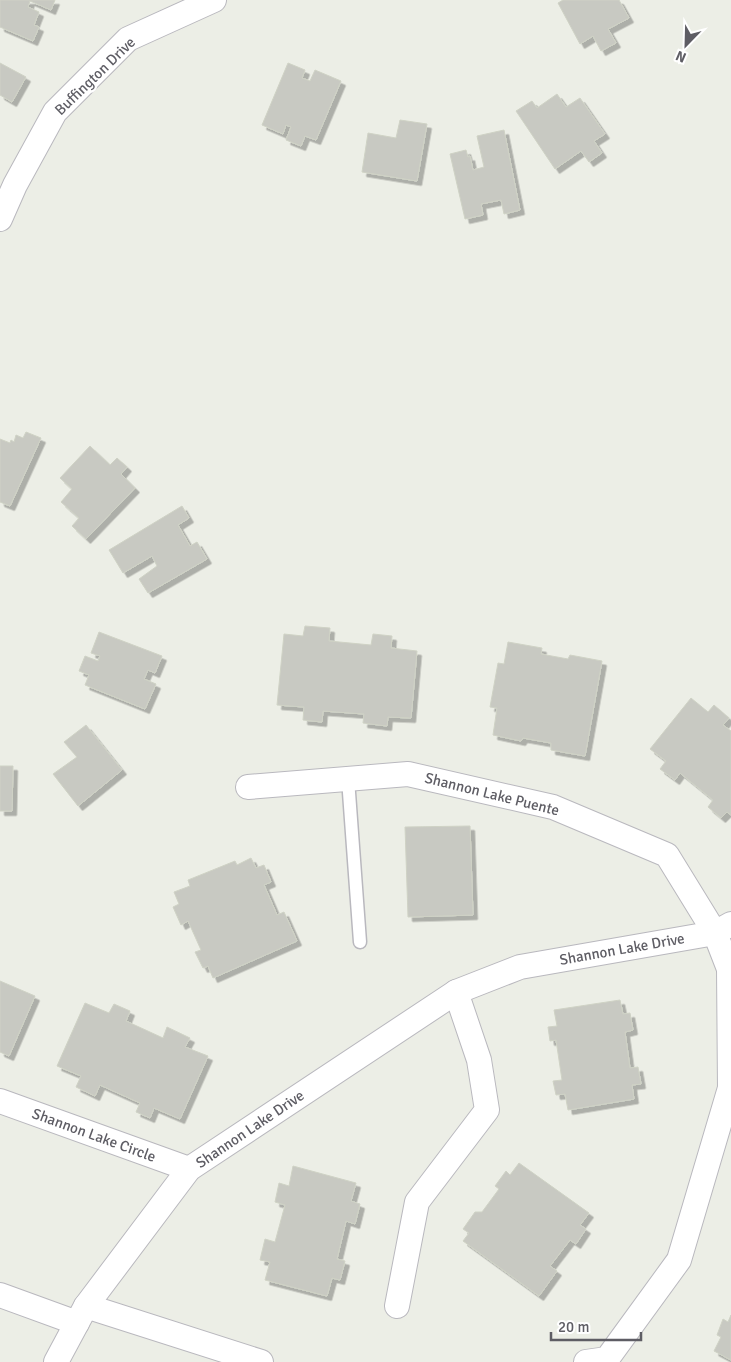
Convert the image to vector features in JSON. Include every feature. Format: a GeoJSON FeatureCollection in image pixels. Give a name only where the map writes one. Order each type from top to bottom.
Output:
{"type":"FeatureCollection","features":[{"type":"Feature","properties":{"kind":"street","name":"Buffington Drive"},"geometry":{"type":"LineString","coordinates":[[0,219],[15,185],[55,112],[128,39],[214,0]]}},
{"type":"Feature","properties":{"kind":"street","name":"Shannon Lake Puente"},"geometry":{"type":"LineString","coordinates":[[248,787],[408,774],[552,807],[667,855],[723,929],[729,969],[730,1088],[679,1260],[607,1359],[586,1362]]}},
{"type":"Feature","properties":{"kind":"street","name":"Shannon Lake Drive"},"geometry":{"type":"LineString","coordinates":[[56,1362],[81,1314],[189,1170],[456,992],[520,967],[723,929]]}},
{"type":"Feature","properties":{"kind":"street"},"geometry":{"type":"LineString","coordinates":[[397,1306],[417,1202],[487,1110],[479,1060],[456,992]]}},
{"type":"Feature","properties":{"kind":"street","name":"Shannon Lake Circle"},"geometry":{"type":"LineString","coordinates":[[0,1101],[189,1170]]}},
{"type":"Feature","properties":{"kind":"street"},"geometry":{"type":"LineString","coordinates":[[0,1295],[81,1314],[261,1362]]}},
{"type":"Feature","properties":{"kind":"lane"},"geometry":{"type":"LineString","coordinates":[[348,778],[360,942]]}},
{"type":"Feature","properties":{"kind":"building"},"geometry":{"type":"Polygon","coordinates":[[[0,0],[55,0],[51,10],[30,1],[28,7],[39,12],[34,25],[39,27],[33,41],[0,27],[0,0]]]}},
{"type":"Feature","properties":{"kind":"building"},"geometry":{"type":"Polygon","coordinates":[[[563,0],[619,0],[629,18],[608,29],[616,43],[601,51],[593,36],[580,44],[558,3],[563,0]]]}},
{"type":"Feature","properties":{"kind":"building"},"geometry":{"type":"Polygon","coordinates":[[[0,63],[26,77],[12,102],[0,95],[0,63]]]}},
{"type":"Feature","properties":{"kind":"building"},"geometry":{"type":"Polygon","coordinates":[[[288,63],[305,70],[302,78],[310,81],[315,70],[341,81],[316,140],[305,136],[301,146],[286,140],[291,127],[286,125],[283,134],[262,125],[288,63]]]}},
{"type":"Feature","properties":{"kind":"building"},"geometry":{"type":"Polygon","coordinates":[[[557,94],[566,107],[580,98],[605,134],[594,141],[602,153],[589,162],[581,151],[555,169],[516,111],[532,101],[537,108],[557,94]]]}},
{"type":"Feature","properties":{"kind":"building"},"geometry":{"type":"Polygon","coordinates":[[[400,120],[427,124],[417,181],[362,172],[368,133],[396,138],[400,120]]]}},
{"type":"Feature","properties":{"kind":"building"},"geometry":{"type":"Polygon","coordinates":[[[504,130],[520,210],[504,214],[501,200],[481,204],[483,215],[465,219],[450,154],[466,150],[468,157],[470,156],[473,170],[484,167],[477,136],[504,130]]]}},
{"type":"Feature","properties":{"kind":"building"},"geometry":{"type":"Polygon","coordinates":[[[26,432],[41,438],[10,506],[0,502],[0,439],[10,443],[11,440],[14,442],[16,435],[23,438],[26,432]]]}},
{"type":"Feature","properties":{"kind":"building"},"geometry":{"type":"Polygon","coordinates":[[[90,446],[110,465],[117,458],[127,467],[121,474],[135,488],[86,539],[72,526],[79,518],[61,502],[72,489],[60,478],[90,446]]]}},
{"type":"Feature","properties":{"kind":"building"},"geometry":{"type":"Polygon","coordinates":[[[182,506],[189,518],[178,525],[190,546],[197,542],[207,559],[148,593],[139,579],[157,566],[152,556],[123,573],[109,550],[182,506]]]}},
{"type":"Feature","properties":{"kind":"building"},"geometry":{"type":"Polygon","coordinates":[[[305,626],[330,628],[329,641],[371,645],[373,634],[392,636],[391,648],[417,651],[411,718],[388,717],[387,726],[363,723],[364,714],[323,711],[322,722],[303,720],[304,707],[277,705],[284,634],[303,636],[305,626]]]}},
{"type":"Feature","properties":{"kind":"building"},"geometry":{"type":"Polygon","coordinates":[[[99,632],[162,656],[155,673],[148,670],[144,679],[156,684],[145,709],[85,685],[89,675],[79,671],[85,656],[98,661],[100,656],[91,653],[99,632]]]}},
{"type":"Feature","properties":{"kind":"building"},"geometry":{"type":"Polygon","coordinates":[[[508,642],[542,648],[541,654],[568,659],[570,655],[602,661],[585,756],[551,750],[551,743],[523,738],[521,741],[493,735],[497,708],[490,707],[498,663],[504,664],[508,642]]]}},
{"type":"Feature","properties":{"kind":"building"},"geometry":{"type":"Polygon","coordinates":[[[691,698],[708,712],[714,705],[729,718],[723,725],[731,731],[731,815],[727,812],[721,818],[708,807],[713,800],[680,773],[675,780],[660,769],[666,761],[650,749],[691,698]]]}},
{"type":"Feature","properties":{"kind":"building"},"geometry":{"type":"Polygon","coordinates":[[[86,725],[122,770],[78,806],[53,774],[77,757],[64,742],[86,725]]]}},
{"type":"Feature","properties":{"kind":"building"},"geometry":{"type":"Polygon","coordinates":[[[0,766],[13,766],[12,811],[0,811],[0,766]]]}},
{"type":"Feature","properties":{"kind":"building"},"geometry":{"type":"Polygon","coordinates":[[[470,826],[473,915],[408,917],[405,827],[470,826]]]}},
{"type":"Feature","properties":{"kind":"building"},"geometry":{"type":"Polygon","coordinates":[[[251,858],[256,868],[264,865],[271,882],[264,885],[277,915],[284,912],[297,941],[213,978],[208,966],[203,968],[195,952],[201,950],[188,921],[181,925],[173,907],[179,904],[174,892],[190,886],[188,880],[235,861],[237,865],[251,858]]]}},
{"type":"Feature","properties":{"kind":"building"},"geometry":{"type":"Polygon","coordinates":[[[0,981],[35,996],[9,1056],[0,1052],[0,981]]]}},
{"type":"Feature","properties":{"kind":"building"},"geometry":{"type":"Polygon","coordinates":[[[620,1000],[623,1014],[630,1013],[633,1030],[625,1032],[630,1068],[638,1067],[641,1084],[632,1085],[634,1099],[568,1110],[565,1094],[556,1095],[553,1081],[562,1080],[556,1040],[550,1041],[548,1027],[557,1026],[554,1010],[620,1000]]]}},
{"type":"Feature","properties":{"kind":"building"},"geometry":{"type":"Polygon","coordinates":[[[85,1003],[109,1013],[114,1004],[130,1011],[126,1021],[163,1038],[167,1027],[190,1038],[185,1047],[208,1056],[180,1119],[154,1108],[150,1118],[136,1112],[140,1103],[100,1085],[95,1096],[76,1087],[81,1076],[57,1066],[85,1003]]]}},
{"type":"Feature","properties":{"kind":"building"},"geometry":{"type":"Polygon","coordinates":[[[519,1163],[589,1213],[580,1225],[586,1229],[576,1244],[570,1240],[550,1266],[557,1271],[539,1296],[463,1241],[469,1233],[463,1229],[475,1212],[482,1212],[499,1189],[495,1186],[506,1171],[510,1175],[519,1163]]]}},
{"type":"Feature","properties":{"kind":"building"},"geometry":{"type":"Polygon","coordinates":[[[293,1166],[356,1183],[351,1201],[360,1204],[355,1224],[346,1221],[337,1259],[345,1261],[340,1280],[332,1278],[327,1296],[265,1280],[270,1262],[260,1260],[265,1239],[275,1242],[285,1205],[275,1202],[279,1183],[289,1186],[293,1166]]]}},
{"type":"Feature","properties":{"kind":"building"},"geometry":{"type":"Polygon","coordinates":[[[731,1315],[731,1360],[714,1351],[721,1337],[717,1335],[723,1319],[728,1322],[731,1315]]]}}]}
